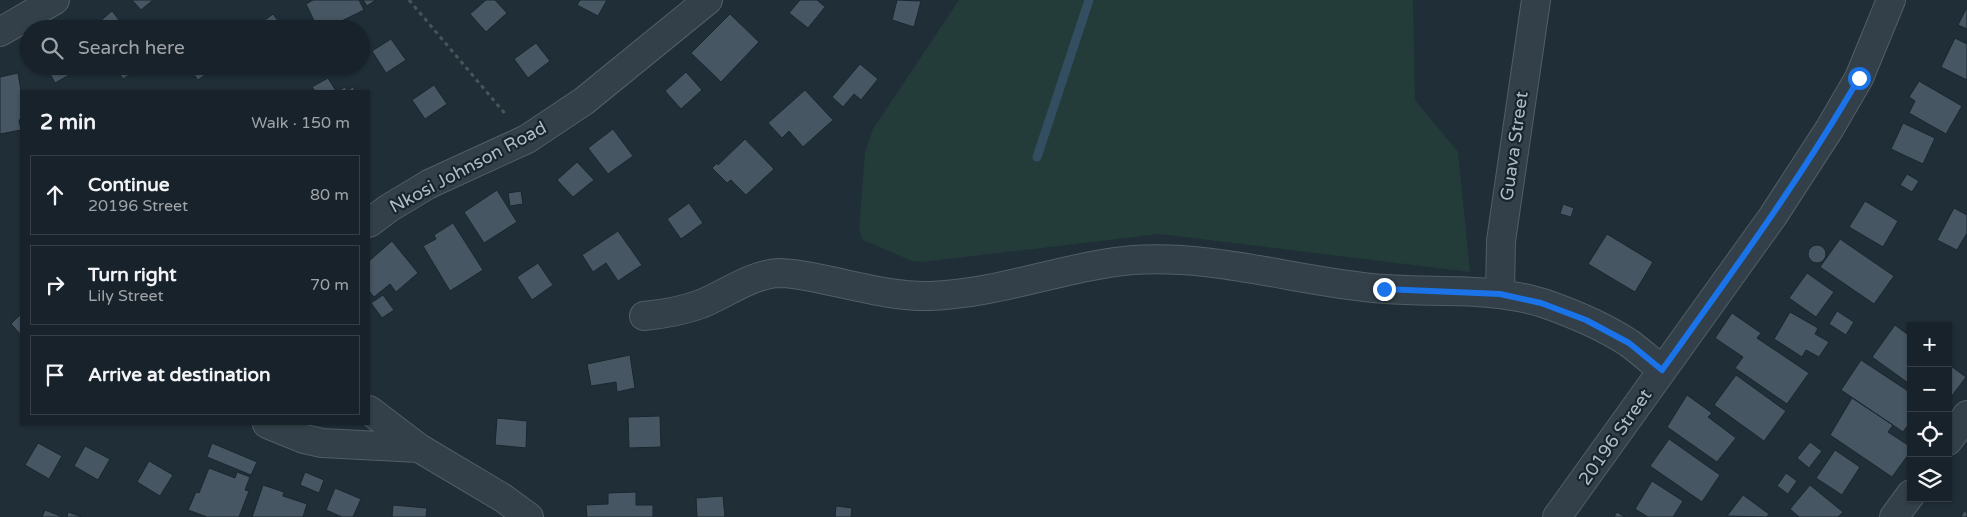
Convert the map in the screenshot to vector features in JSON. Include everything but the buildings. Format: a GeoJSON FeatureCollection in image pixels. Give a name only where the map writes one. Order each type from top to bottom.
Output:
{"type":"FeatureCollection","features":[{"type":"Feature","properties":{"kind":"street"},"geometry":{"type":"LineString","coordinates":[[21,20],[55,0]]}},
{"type":"Feature","properties":{"kind":"street","name":"Nkosi Johnson Road"},"geometry":{"type":"LineString","coordinates":[[370,222],[389,208],[429,184],[527,139],[584,101],[708,0]]}},
{"type":"Feature","properties":{"kind":"street","name":"Guava Street"},"geometry":{"type":"LineString","coordinates":[[1500,294],[1501,241],[1536,0]]}},
{"type":"Feature","properties":{"kind":"street","name":"20196 Street"},"geometry":{"type":"LineString","coordinates":[[1557,517],[1773,216],[1830,128],[1859,78],[1891,0]]}},
{"type":"Feature","properties":{"kind":"street"},"geometry":{"type":"LineString","coordinates":[[0,32],[20,20]]}},
{"type":"Feature","properties":{"kind":"street"},"geometry":{"type":"LineString","coordinates":[[644,316],[670,314],[693,307],[764,275],[779,273],[797,274],[901,294],[926,296],[957,295],[1133,260],[1164,260],[1211,263],[1384,289],[1500,294],[1541,303],[1586,320],[1629,343],[1662,370]]}},
{"type":"Feature","properties":{"kind":"street"},"geometry":{"type":"LineString","coordinates":[[370,411],[419,448],[503,498],[529,517]]}},
{"type":"Feature","properties":{"kind":"street"},"geometry":{"type":"LineString","coordinates":[[1952,436],[1967,415]]}},
{"type":"Feature","properties":{"kind":"street"},"geometry":{"type":"LineString","coordinates":[[269,425],[304,439],[322,443],[419,448]]}},
{"type":"Feature","properties":{"kind":"street"},"geometry":{"type":"LineString","coordinates":[[1894,517],[1907,499]]}},
{"type":"Feature","properties":{"kind":"path"},"geometry":{"type":"LineString","coordinates":[[409,0],[527,139]]}},
{"type":"Feature","properties":{"kind":"green space"},"geometry":{"type":"Polygon","coordinates":[[[959,0],[1413,0],[1415,100],[1458,152],[1470,272],[1159,234],[923,262],[912,261],[863,240],[859,230],[865,152],[873,129],[959,0]]]}},
{"type":"Feature","properties":{"kind":"waterway"},"geometry":{"type":"LineString","coordinates":[[1037,157],[1089,0]]}},
{"type":"Feature","properties":{"kind":"route"},"geometry":{"type":"LineString","coordinates":[[1384,289],[1500,294],[1541,303],[1586,320],[1629,343],[1662,370],[1773,216],[1830,128],[1859,78]]}}]}
